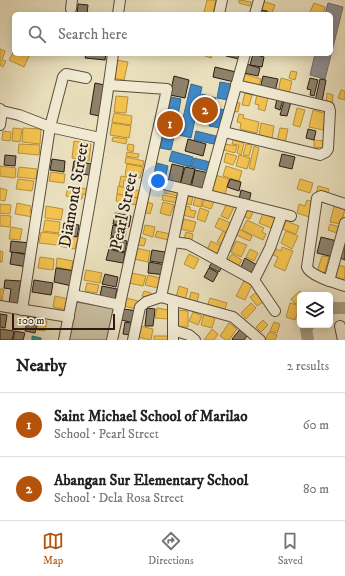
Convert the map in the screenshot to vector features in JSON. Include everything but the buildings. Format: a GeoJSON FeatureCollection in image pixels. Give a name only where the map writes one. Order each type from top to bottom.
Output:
{"type":"FeatureCollection","features":[{"type":"Feature","properties":{"kind":"street"},"geometry":{"type":"LineString","coordinates":[[118,12],[120,0]]}},
{"type":"Feature","properties":{"kind":"street"},"geometry":{"type":"LineString","coordinates":[[219,12],[222,0]]}},
{"type":"Feature","properties":{"kind":"street"},"geometry":{"type":"LineString","coordinates":[[256,12],[259,0]]}},
{"type":"Feature","properties":{"kind":"street","name":"Diamond Street"},"geometry":{"type":"LineString","coordinates":[[64,340],[74,295],[113,56]]}},
{"type":"Feature","properties":{"kind":"street"},"geometry":{"type":"LineString","coordinates":[[206,194],[244,56]]}},
{"type":"Feature","properties":{"kind":"street"},"geometry":{"type":"LineString","coordinates":[[22,310],[50,127],[63,76],[66,74],[86,78]]}},
{"type":"Feature","properties":{"kind":"street","name":"Pearl Street"},"geometry":{"type":"LineString","coordinates":[[109,85],[167,89],[112,340]]}},
{"type":"Feature","properties":{"kind":"street"},"geometry":{"type":"LineString","coordinates":[[224,132],[320,155],[328,149],[329,107],[236,85]]}},
{"type":"Feature","properties":{"kind":"street"},"geometry":{"type":"LineString","coordinates":[[0,125],[1,110],[50,127],[100,138]]}},
{"type":"Feature","properties":{"kind":"street"},"geometry":{"type":"LineString","coordinates":[[147,180],[287,215],[254,280]]}},
{"type":"Feature","properties":{"kind":"street"},"geometry":{"type":"LineString","coordinates":[[161,297],[174,242],[184,189]]}},
{"type":"Feature","properties":{"kind":"street"},"geometry":{"type":"LineString","coordinates":[[345,204],[321,196],[319,196],[316,200],[308,268],[309,271],[329,281],[345,286]]}},
{"type":"Feature","properties":{"kind":"street"},"geometry":{"type":"LineString","coordinates":[[220,261],[244,204]]}},
{"type":"Feature","properties":{"kind":"street"},"geometry":{"type":"LineString","coordinates":[[329,281],[345,223]]}},
{"type":"Feature","properties":{"kind":"street"},"geometry":{"type":"LineString","coordinates":[[174,242],[188,244],[254,280],[275,311]]}},
{"type":"Feature","properties":{"kind":"street"},"geometry":{"type":"LineString","coordinates":[[74,295],[120,305]]}},
{"type":"Feature","properties":{"kind":"street"},"geometry":{"type":"LineString","coordinates":[[134,340],[140,307],[146,302],[161,297],[233,317],[260,340]]}},
{"type":"Feature","properties":{"kind":"street"},"geometry":{"type":"LineString","coordinates":[[173,301],[173,335],[189,336],[195,340]]}},
{"type":"Feature","properties":{"kind":"street"},"geometry":{"type":"LineString","coordinates":[[0,306],[69,317]]}},
{"type":"Feature","properties":{"kind":"street"},"geometry":{"type":"LineString","coordinates":[[340,326],[343,340]]}},
{"type":"Feature","properties":{"kind":"shaded area"},"geometry":{"type":"Polygon","coordinates":[[[76,302],[115,309],[108,340],[69,340],[76,302]]]}},
{"type":"Feature","properties":{"kind":"waterway"},"geometry":{"type":"LineString","coordinates":[[333,308],[345,308]]}},
{"type":"Feature","properties":{"kind":"waterway"},"geometry":{"type":"LineString","coordinates":[[307,328],[308,340]]}},
{"type":"Feature","properties":{"kind":"place","name":"Abangan Sur Elementary School"},"geometry":{"type":"Point","coordinates":[205,110]}},
{"type":"Feature","properties":{"kind":"place","name":"Saint Michael School of Marilao"},"geometry":{"type":"Point","coordinates":[170,124]}}]}
